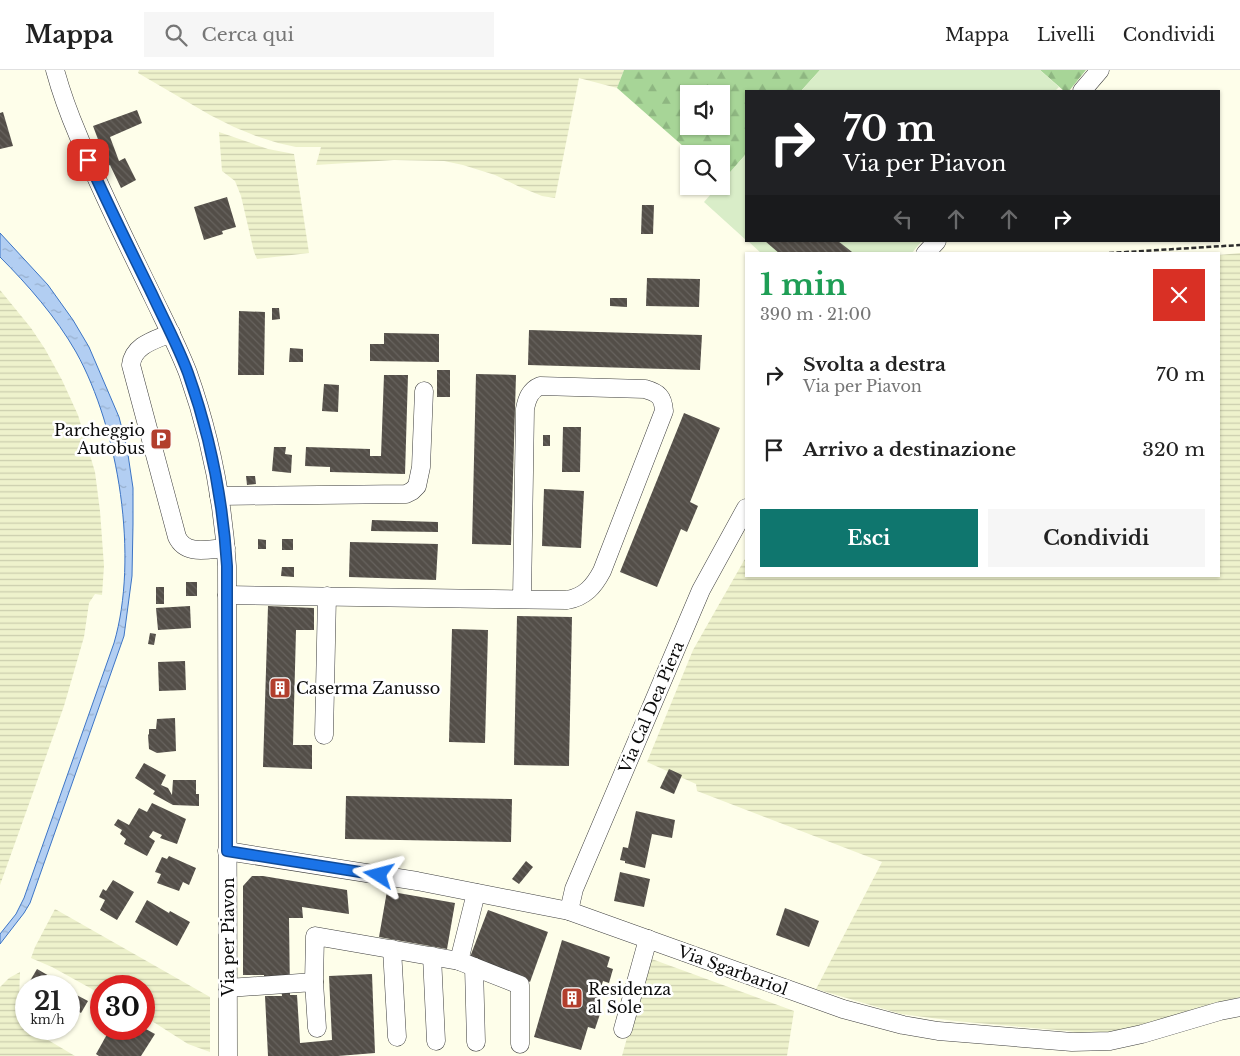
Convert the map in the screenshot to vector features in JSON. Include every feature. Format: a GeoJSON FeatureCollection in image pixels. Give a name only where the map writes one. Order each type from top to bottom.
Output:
{"type":"FeatureCollection","features":[{"type":"Feature","properties":{"kind":"street","name":"Via per Piavon"},"geometry":{"type":"LineString","coordinates":[[55,70],[68,111],[93,170],[187,372],[203,422],[219,496],[226,548],[227,595],[228,1056]]}},
{"type":"Feature","properties":{"kind":"street"},"geometry":{"type":"LineString","coordinates":[[1083,90],[1100,70]]}},
{"type":"Feature","properties":{"kind":"street"},"geometry":{"type":"LineString","coordinates":[[927,252],[936,242]]}},
{"type":"Feature","properties":{"kind":"street"},"geometry":{"type":"LineString","coordinates":[[170,333],[139,348],[132,358],[131,365],[177,537],[184,546],[191,550],[226,548]]}},
{"type":"Feature","properties":{"kind":"street"},"geometry":{"type":"LineString","coordinates":[[227,595],[567,600],[574,598],[588,591],[595,584],[602,571],[664,412],[664,403],[655,392],[645,389],[540,386],[534,388],[530,393],[525,409],[522,599]]}},
{"type":"Feature","properties":{"kind":"street"},"geometry":{"type":"LineString","coordinates":[[219,496],[406,494],[417,486],[422,467],[424,391]]}},
{"type":"Feature","properties":{"kind":"street","name":"Via Cal Dea Piera"},"geometry":{"type":"LineString","coordinates":[[569,911],[574,889],[701,590],[745,510]]}},
{"type":"Feature","properties":{"kind":"street"},"geometry":{"type":"LineString","coordinates":[[324,735],[327,596]]}},
{"type":"Feature","properties":{"kind":"street","name":"Via Sgarbariol"},"geometry":{"type":"LineString","coordinates":[[227,851],[417,881],[569,911],[843,1010],[903,1025],[938,1031],[1072,1042],[1110,1041],[1240,1007]]}},
{"type":"Feature","properties":{"kind":"street"},"geometry":{"type":"LineString","coordinates":[[476,893],[466,964],[476,1042]]}},
{"type":"Feature","properties":{"kind":"street"},"geometry":{"type":"LineString","coordinates":[[317,1028],[314,982],[315,936],[432,956],[466,964],[520,985],[520,1044]]}},
{"type":"Feature","properties":{"kind":"street"},"geometry":{"type":"LineString","coordinates":[[624,1029],[648,939]]}},
{"type":"Feature","properties":{"kind":"street"},"geometry":{"type":"LineString","coordinates":[[392,950],[397,1038]]}},
{"type":"Feature","properties":{"kind":"street"},"geometry":{"type":"LineString","coordinates":[[432,956],[436,1041]]}},
{"type":"Feature","properties":{"kind":"street"},"geometry":{"type":"LineString","coordinates":[[228,988],[314,982]]}},
{"type":"Feature","properties":{"kind":"path"},"geometry":{"type":"LineString","coordinates":[[1123,252],[1240,244]]}},
{"type":"Feature","properties":{"kind":"green space"},"geometry":{"type":"Polygon","coordinates":[[[139,70],[624,70],[617,88],[579,78],[555,198],[542,196],[495,175],[444,161],[394,160],[316,165],[321,147],[296,147],[278,143],[234,127],[138,73],[139,70]]]}},
{"type":"Feature","properties":{"kind":"green space"},"geometry":{"type":"Polygon","coordinates":[[[624,70],[820,70],[802,90],[745,90],[745,155],[730,173],[730,145],[682,145],[617,88],[624,70]]]}},
{"type":"Feature","properties":{"kind":"green space"},"geometry":{"type":"Polygon","coordinates":[[[820,70],[1040,70],[1059,87],[1056,90],[802,90],[820,70]]]}},
{"type":"Feature","properties":{"kind":"green space"},"geometry":{"type":"Polygon","coordinates":[[[1040,70],[1086,70],[1070,90],[1063,90],[1040,70]]]}},
{"type":"Feature","properties":{"kind":"green space"},"geometry":{"type":"Polygon","coordinates":[[[219,132],[268,149],[294,154],[309,253],[257,259],[241,196],[235,181],[222,171],[219,132]]]}},
{"type":"Feature","properties":{"kind":"green space"},"geometry":{"type":"Polygon","coordinates":[[[745,155],[745,239],[704,202],[710,195],[730,195],[730,172],[745,155]]]}},
{"type":"Feature","properties":{"kind":"green space"},"geometry":{"type":"Polygon","coordinates":[[[749,242],[921,242],[913,252],[760,252],[749,242]]]}},
{"type":"Feature","properties":{"kind":"green space"},"geometry":{"type":"Polygon","coordinates":[[[1240,253],[1240,997],[1101,1036],[901,1014],[816,989],[882,862],[697,791],[696,784],[647,762],[693,650],[745,559],[745,577],[1220,577],[1220,255],[1240,253]]]}},
{"type":"Feature","properties":{"kind":"green space"},"geometry":{"type":"Polygon","coordinates":[[[0,290],[31,328],[45,349],[78,415],[95,472],[104,566],[102,595],[95,594],[89,603],[84,637],[64,706],[0,885],[0,290]]]}},
{"type":"Feature","properties":{"kind":"green space"},"geometry":{"type":"Polygon","coordinates":[[[55,909],[210,997],[210,1052],[188,1044],[155,1023],[155,975],[90,975],[90,988],[80,982],[80,975],[67,975],[31,958],[55,909]]]}},
{"type":"Feature","properties":{"kind":"green space"},"geometry":{"type":"Polygon","coordinates":[[[649,958],[794,1011],[787,1056],[622,1056],[649,958]]]}},
{"type":"Feature","properties":{"kind":"green space"},"geometry":{"type":"Polygon","coordinates":[[[20,972],[20,975],[15,975],[15,1040],[48,1040],[75,1056],[0,1056],[0,987],[9,978],[20,972]]]}},
{"type":"Feature","properties":{"kind":"water"},"geometry":{"type":"Polygon","coordinates":[[[0,233],[48,285],[73,320],[89,347],[119,417],[127,448],[133,488],[133,524],[132,576],[124,636],[30,903],[0,944],[0,934],[16,914],[24,898],[114,643],[121,609],[125,572],[120,494],[114,456],[104,418],[91,383],[76,352],[60,326],[31,290],[0,257],[0,233]]]}},
{"type":"Feature","properties":{"kind":"building"},"geometry":{"type":"Polygon","coordinates":[[[137,110],[142,123],[110,137],[119,161],[125,158],[136,180],[121,188],[110,165],[108,166],[93,126],[137,110]]]}},
{"type":"Feature","properties":{"kind":"building"},"geometry":{"type":"Polygon","coordinates":[[[3,112],[13,146],[0,149],[0,113],[3,112]]]}},
{"type":"Feature","properties":{"kind":"building"},"geometry":{"type":"Polygon","coordinates":[[[227,197],[236,227],[222,231],[223,234],[204,240],[194,207],[227,197]]]}},
{"type":"Feature","properties":{"kind":"building"},"geometry":{"type":"Polygon","coordinates":[[[642,205],[654,205],[653,234],[641,234],[642,205]]]}},
{"type":"Feature","properties":{"kind":"building"},"geometry":{"type":"Polygon","coordinates":[[[766,242],[839,242],[852,252],[778,252],[766,242]]]}},
{"type":"Feature","properties":{"kind":"building"},"geometry":{"type":"Polygon","coordinates":[[[647,278],[700,279],[699,307],[646,306],[647,278]]]}},
{"type":"Feature","properties":{"kind":"building"},"geometry":{"type":"Polygon","coordinates":[[[610,298],[627,298],[627,307],[610,306],[610,298]]]}},
{"type":"Feature","properties":{"kind":"building"},"geometry":{"type":"Polygon","coordinates":[[[272,308],[279,308],[280,319],[272,320],[272,308]]]}},
{"type":"Feature","properties":{"kind":"building"},"geometry":{"type":"Polygon","coordinates":[[[239,311],[265,312],[264,375],[238,375],[239,311]]]}},
{"type":"Feature","properties":{"kind":"building"},"geometry":{"type":"Polygon","coordinates":[[[529,330],[702,335],[700,370],[528,365],[529,330]]]}},
{"type":"Feature","properties":{"kind":"building"},"geometry":{"type":"Polygon","coordinates":[[[384,333],[439,334],[439,362],[370,361],[370,344],[384,344],[384,333]]]}},
{"type":"Feature","properties":{"kind":"building"},"geometry":{"type":"Polygon","coordinates":[[[290,348],[303,349],[303,362],[289,362],[290,348]]]}},
{"type":"Feature","properties":{"kind":"building"},"geometry":{"type":"Polygon","coordinates":[[[437,370],[450,370],[450,397],[437,397],[437,370]]]}},
{"type":"Feature","properties":{"kind":"building"},"geometry":{"type":"Polygon","coordinates":[[[476,374],[516,375],[511,545],[472,544],[476,374]]]}},
{"type":"Feature","properties":{"kind":"building"},"geometry":{"type":"Polygon","coordinates":[[[384,375],[408,375],[405,474],[330,472],[330,467],[305,466],[306,447],[370,449],[370,456],[381,456],[384,375]]]}},
{"type":"Feature","properties":{"kind":"building"},"geometry":{"type":"Polygon","coordinates":[[[324,384],[339,385],[338,412],[322,411],[324,384]]]}},
{"type":"Feature","properties":{"kind":"building"},"geometry":{"type":"Polygon","coordinates":[[[684,413],[720,428],[690,502],[698,506],[687,532],[681,529],[657,587],[620,572],[684,413]]]}},
{"type":"Feature","properties":{"kind":"building"},"geometry":{"type":"Polygon","coordinates":[[[563,427],[581,427],[580,472],[562,472],[563,427]]]}},
{"type":"Feature","properties":{"kind":"building"},"geometry":{"type":"Polygon","coordinates":[[[543,435],[550,435],[550,446],[543,446],[543,435]]]}},
{"type":"Feature","properties":{"kind":"building"},"geometry":{"type":"Polygon","coordinates":[[[274,447],[286,447],[285,454],[292,455],[291,473],[272,471],[274,447]]]}},
{"type":"Feature","properties":{"kind":"building"},"geometry":{"type":"Polygon","coordinates":[[[246,476],[255,476],[256,484],[247,485],[246,476]]]}},
{"type":"Feature","properties":{"kind":"building"},"geometry":{"type":"Polygon","coordinates":[[[544,489],[584,491],[581,548],[542,546],[544,489]]]}},
{"type":"Feature","properties":{"kind":"building"},"geometry":{"type":"Polygon","coordinates":[[[372,520],[438,522],[438,532],[371,531],[372,520]]]}},
{"type":"Feature","properties":{"kind":"building"},"geometry":{"type":"Polygon","coordinates":[[[258,539],[266,540],[266,549],[258,549],[258,539]]]}},
{"type":"Feature","properties":{"kind":"building"},"geometry":{"type":"Polygon","coordinates":[[[282,539],[293,539],[293,550],[282,550],[282,539]]]}},
{"type":"Feature","properties":{"kind":"building"},"geometry":{"type":"Polygon","coordinates":[[[350,542],[438,544],[436,580],[349,577],[350,542]]]}},
{"type":"Feature","properties":{"kind":"building"},"geometry":{"type":"Polygon","coordinates":[[[282,567],[294,567],[294,577],[281,576],[282,567]]]}},
{"type":"Feature","properties":{"kind":"building"},"geometry":{"type":"Polygon","coordinates":[[[186,582],[197,582],[197,596],[186,596],[186,582]]]}},
{"type":"Feature","properties":{"kind":"building"},"geometry":{"type":"Polygon","coordinates":[[[156,587],[164,587],[164,604],[156,604],[156,587]]]}},
{"type":"Feature","properties":{"kind":"building"},"geometry":{"type":"Polygon","coordinates":[[[190,606],[191,628],[158,630],[156,608],[190,606]]]}},
{"type":"Feature","properties":{"kind":"building","name":"Caserma Zanusso"},"geometry":{"type":"Polygon","coordinates":[[[268,606],[314,608],[314,630],[296,630],[293,745],[312,745],[312,769],[263,767],[268,606]]]}},
{"type":"Feature","properties":{"kind":"building"},"geometry":{"type":"Polygon","coordinates":[[[517,616],[572,617],[569,766],[514,765],[517,616]]]}},
{"type":"Feature","properties":{"kind":"building"},"geometry":{"type":"Polygon","coordinates":[[[452,629],[488,630],[485,743],[449,742],[452,629]]]}},
{"type":"Feature","properties":{"kind":"building"},"geometry":{"type":"Polygon","coordinates":[[[150,633],[156,634],[154,645],[148,644],[150,633]]]}},
{"type":"Feature","properties":{"kind":"building"},"geometry":{"type":"Polygon","coordinates":[[[185,661],[186,690],[159,691],[158,662],[185,661]]]}},
{"type":"Feature","properties":{"kind":"building"},"geometry":{"type":"Polygon","coordinates":[[[175,718],[176,751],[157,753],[149,749],[149,729],[156,729],[157,719],[175,718]]]}},
{"type":"Feature","properties":{"kind":"building"},"geometry":{"type":"Polygon","coordinates":[[[144,763],[166,775],[161,785],[168,788],[172,795],[173,780],[196,780],[196,794],[199,794],[199,806],[173,805],[153,794],[155,791],[135,778],[144,763]]]}},
{"type":"Feature","properties":{"kind":"building"},"geometry":{"type":"Polygon","coordinates":[[[669,769],[682,775],[674,794],[660,788],[669,769]]]}},
{"type":"Feature","properties":{"kind":"building"},"geometry":{"type":"Polygon","coordinates":[[[346,796],[512,799],[511,842],[345,839],[346,796]]]}},
{"type":"Feature","properties":{"kind":"building"},"geometry":{"type":"Polygon","coordinates":[[[152,803],[186,819],[177,844],[160,838],[162,835],[153,831],[149,837],[155,841],[147,856],[124,844],[126,839],[120,834],[122,830],[114,825],[118,819],[129,825],[139,808],[147,812],[152,803]]]}},
{"type":"Feature","properties":{"kind":"building"},"geometry":{"type":"Polygon","coordinates":[[[636,811],[675,820],[672,838],[652,834],[645,868],[620,860],[623,847],[628,848],[636,811]]]}},
{"type":"Feature","properties":{"kind":"building"},"geometry":{"type":"Polygon","coordinates":[[[169,856],[196,868],[189,885],[183,882],[179,891],[157,883],[161,874],[155,872],[162,857],[167,859],[169,856]]]}},
{"type":"Feature","properties":{"kind":"building"},"geometry":{"type":"Polygon","coordinates":[[[526,861],[533,867],[519,884],[512,879],[526,861]]]}},
{"type":"Feature","properties":{"kind":"building"},"geometry":{"type":"Polygon","coordinates":[[[620,872],[650,879],[644,907],[614,901],[620,872]]]}},
{"type":"Feature","properties":{"kind":"building"},"geometry":{"type":"Polygon","coordinates":[[[252,876],[263,876],[347,890],[349,914],[302,907],[303,918],[289,918],[290,995],[297,995],[300,1043],[332,1040],[329,976],[372,974],[375,1053],[338,1056],[268,1056],[265,996],[282,996],[280,979],[264,980],[264,975],[243,975],[243,886],[252,876]]]}},
{"type":"Feature","properties":{"kind":"building"},"geometry":{"type":"Polygon","coordinates":[[[113,880],[134,892],[117,920],[100,910],[105,900],[99,897],[103,889],[106,891],[113,880]]]}},
{"type":"Feature","properties":{"kind":"building"},"geometry":{"type":"Polygon","coordinates":[[[387,891],[455,903],[447,949],[379,937],[387,891]]]}},
{"type":"Feature","properties":{"kind":"building"},"geometry":{"type":"Polygon","coordinates":[[[147,900],[169,913],[170,911],[190,922],[177,946],[135,922],[147,900]]]}},
{"type":"Feature","properties":{"kind":"building"},"geometry":{"type":"Polygon","coordinates":[[[785,908],[819,921],[809,947],[776,935],[785,908]]]}},
{"type":"Feature","properties":{"kind":"building"},"geometry":{"type":"Polygon","coordinates":[[[488,910],[548,932],[530,982],[470,957],[488,910]]]}},
{"type":"Feature","properties":{"kind":"building","name":"Residenza al Sole"},"geometry":{"type":"Polygon","coordinates":[[[562,940],[610,957],[607,967],[613,969],[609,983],[603,981],[593,1012],[600,1014],[595,1029],[588,1027],[581,1050],[534,1037],[562,940]]]}},
{"type":"Feature","properties":{"kind":"building"},"geometry":{"type":"Polygon","coordinates":[[[37,969],[48,975],[33,975],[37,969]]]}},
{"type":"Feature","properties":{"kind":"building"},"geometry":{"type":"Polygon","coordinates":[[[80,997],[88,1001],[80,1012],[80,997]]]}},
{"type":"Feature","properties":{"kind":"building"},"geometry":{"type":"Polygon","coordinates":[[[104,1040],[151,1040],[141,1056],[99,1056],[96,1054],[104,1040]]]}},
{"type":"Feature","properties":{"kind":"place","name":"Parcheggio Autobus"},"geometry":{"type":"Point","coordinates":[161,439]}},
{"type":"Feature","properties":{"kind":"place","name":"Caserma Zanusso"},"geometry":{"type":"Point","coordinates":[280,688]}},
{"type":"Feature","properties":{"kind":"place","name":"Residenza al Sole"},"geometry":{"type":"Point","coordinates":[572,998]}},
{"type":"Feature","properties":{"kind":"route"},"geometry":{"type":"LineString","coordinates":[[88,160],[187,372],[203,422],[216,475],[227,566],[227,851],[379,875]]}}]}
